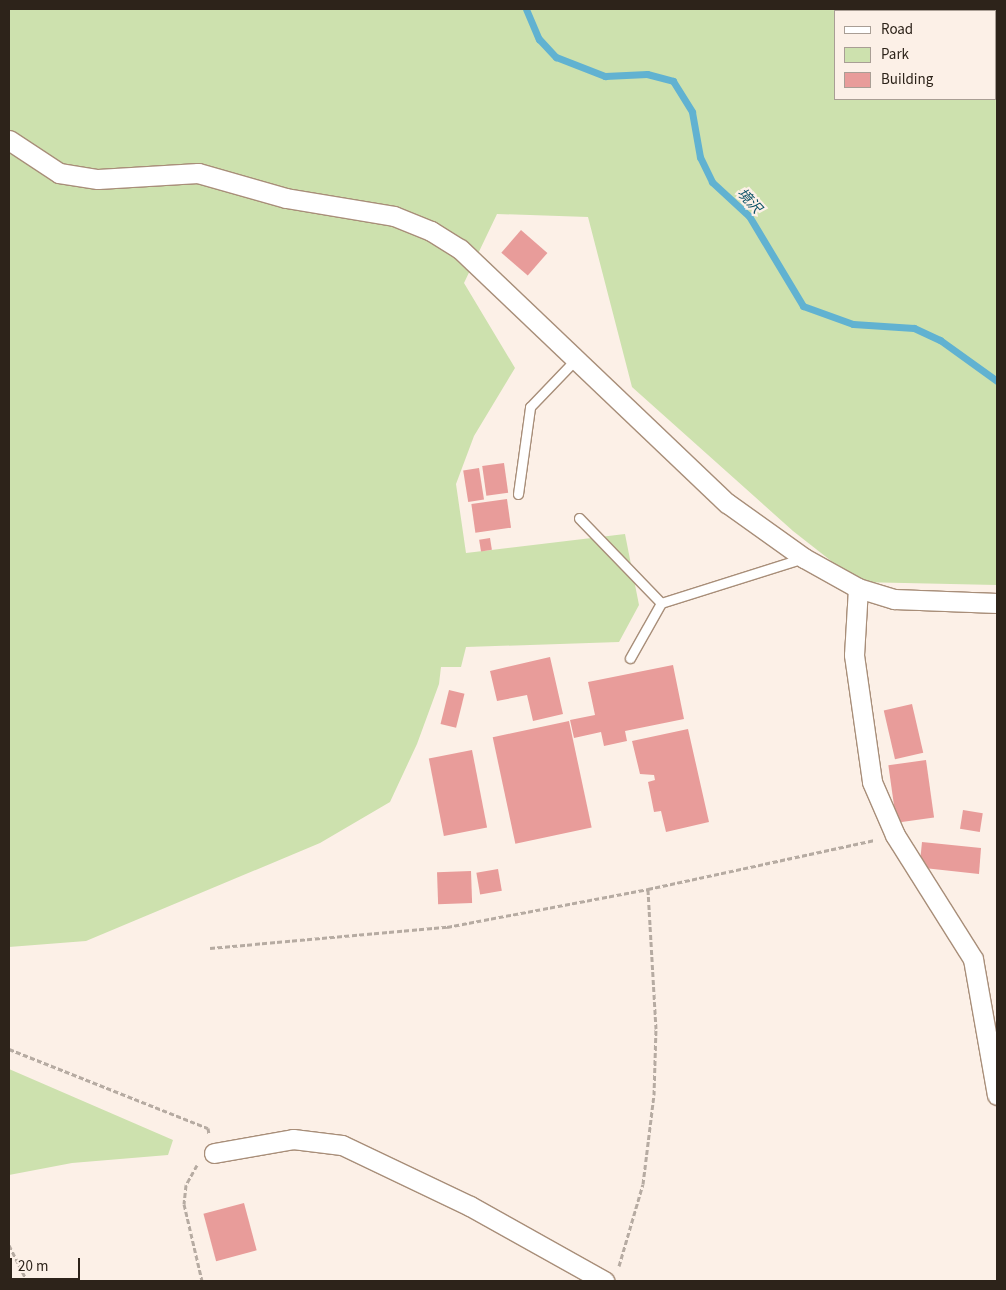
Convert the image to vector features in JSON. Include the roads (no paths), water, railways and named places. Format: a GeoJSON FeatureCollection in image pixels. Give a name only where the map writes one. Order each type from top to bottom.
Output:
{"type":"FeatureCollection","features":[{"type":"Feature","properties":{"kind":"street"},"geometry":{"type":"LineString","coordinates":[[9,140],[59,173],[98,180],[198,172],[286,198],[394,216],[431,230],[460,249],[727,504],[804,558],[858,588],[932,603],[997,603]]}},
{"type":"Feature","properties":{"kind":"street"},"geometry":{"type":"LineString","coordinates":[[858,588],[854,655],[872,782],[895,835],[973,959],[997,1095]]}},
{"type":"Feature","properties":{"kind":"street"},"geometry":{"type":"LineString","coordinates":[[214,1154],[294,1139],[342,1145],[470,1206],[610,1277]]}},
{"type":"Feature","properties":{"kind":"lane"},"geometry":{"type":"LineString","coordinates":[[518,494],[530,407],[576,359]]}},
{"type":"Feature","properties":{"kind":"lane"},"geometry":{"type":"LineString","coordinates":[[579,518],[661,603]]}},
{"type":"Feature","properties":{"kind":"lane"},"geometry":{"type":"LineString","coordinates":[[630,658],[661,603],[804,558]]}},
{"type":"Feature","properties":{"kind":"waterway","name":"境沢"},"geometry":{"type":"LineString","coordinates":[[526,9],[539,39],[556,57],[605,76],[647,74],[673,81],[692,112],[700,157],[712,182],[749,216],[803,306],[853,324],[914,328],[940,340],[997,381]]}}]}
